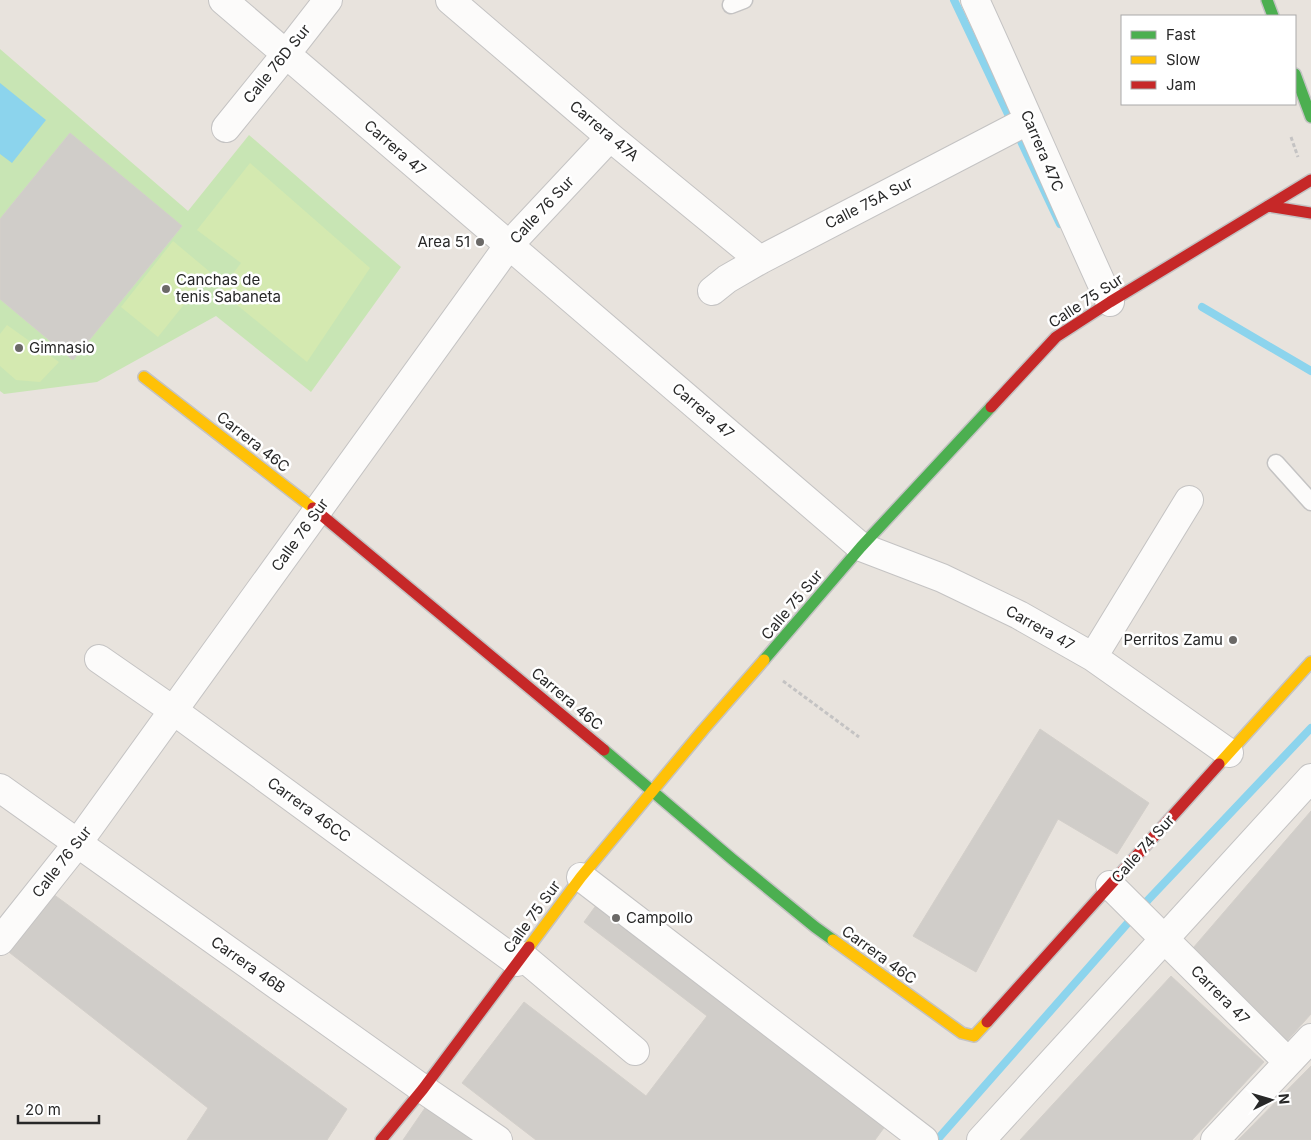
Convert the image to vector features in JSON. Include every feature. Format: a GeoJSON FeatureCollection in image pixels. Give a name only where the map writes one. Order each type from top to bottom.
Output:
{"type":"FeatureCollection","features":[{"type":"Feature","properties":{"kind":"street","name":"Carrera 47"},"geometry":{"type":"LineString","coordinates":[[223,0],[861,547],[942,578],[1018,616],[1092,657],[1229,753]]}},
{"type":"Feature","properties":{"kind":"street","name":"Calle 76D Sur"},"geometry":{"type":"LineString","coordinates":[[226,128],[328,0]]}},
{"type":"Feature","properties":{"kind":"street","name":"Carrera 47A"},"geometry":{"type":"LineString","coordinates":[[450,0],[610,137],[760,260]]}},
{"type":"Feature","properties":{"kind":"street","name":"Carrera 47C"},"geometry":{"type":"LineString","coordinates":[[975,0],[1026,121],[1110,302]]}},
{"type":"Feature","properties":{"kind":"street"},"geometry":{"type":"LineString","coordinates":[[1267,0],[1273,15]]}},
{"type":"Feature","properties":{"kind":"street"},"geometry":{"type":"LineString","coordinates":[[1296,77],[1311,117]]}},
{"type":"Feature","properties":{"kind":"street","name":"Calle 75A Sur"},"geometry":{"type":"LineString","coordinates":[[712,291],[727,279],[760,260],[1026,121]]}},
{"type":"Feature","properties":{"kind":"street","name":"Calle 76 Sur"},"geometry":{"type":"LineString","coordinates":[[0,942],[77,844],[174,712],[509,245],[610,137]]}},
{"type":"Feature","properties":{"kind":"street","name":"Calle 75 Sur"},"geometry":{"type":"LineString","coordinates":[[381,1140],[423,1088],[581,877],[703,730],[861,547],[1056,337],[1311,180]]}},
{"type":"Feature","properties":{"kind":"street"},"geometry":{"type":"LineString","coordinates":[[1268,206],[1311,214]]}},
{"type":"Feature","properties":{"kind":"street","name":"Carrera 46C"},"geometry":{"type":"LineString","coordinates":[[144,377],[317,511],[815,927],[962,1033],[974,1036]]}},
{"type":"Feature","properties":{"kind":"street"},"geometry":{"type":"LineString","coordinates":[[1092,657],[1189,500]]}},
{"type":"Feature","properties":{"kind":"street","name":"Carrera 46CC"},"geometry":{"type":"LineString","coordinates":[[99,659],[520,959],[635,1050]]}},
{"type":"Feature","properties":{"kind":"street","name":"Calle 74 Sur"},"geometry":{"type":"LineString","coordinates":[[974,1036],[1115,891],[1229,753],[1311,662]]}},
{"type":"Feature","properties":{"kind":"street"},"geometry":{"type":"LineString","coordinates":[[981,1140],[1156,931],[1311,778]]}},
{"type":"Feature","properties":{"kind":"street","name":"Carrera 46B"},"geometry":{"type":"LineString","coordinates":[[0,788],[498,1140]]}},
{"type":"Feature","properties":{"kind":"street"},"geometry":{"type":"LineString","coordinates":[[581,877],[915,1132]]}},
{"type":"Feature","properties":{"kind":"street","name":"Carrera 47"},"geometry":{"type":"LineString","coordinates":[[1115,891],[1288,1062]]}},
{"type":"Feature","properties":{"kind":"street"},"geometry":{"type":"LineString","coordinates":[[1215,1140],[1311,1038]]}},
{"type":"Feature","properties":{"kind":"lane"},"geometry":{"type":"LineString","coordinates":[[1276,463],[1311,502]]}},
{"type":"Feature","properties":{"kind":"path"},"geometry":{"type":"LineString","coordinates":[[761,664],[859,737]]}},
{"type":"Feature","properties":{"kind":"green space"},"geometry":{"type":"Polygon","coordinates":[[[0,49],[188,211],[249,135],[401,267],[311,392],[216,316],[97,382],[4,394],[0,391],[0,49]]]}},
{"type":"Feature","properties":{"kind":"green space"},"geometry":{"type":"Polygon","coordinates":[[[250,163],[370,268],[307,362],[220,291],[241,263],[197,230],[250,163]]]}},
{"type":"Feature","properties":{"kind":"green space","name":"Canchas de tenis Sabaneta"},"geometry":{"type":"Polygon","coordinates":[[[173,241],[210,272],[158,337],[121,307],[173,241]]]}},
{"type":"Feature","properties":{"kind":"green space","name":"Gimnasio"},"geometry":{"type":"Polygon","coordinates":[[[7,325],[59,362],[40,382],[16,380],[0,366],[0,334],[7,325]]]}},
{"type":"Feature","properties":{"kind":"water"},"geometry":{"type":"Polygon","coordinates":[[[0,83],[46,120],[12,163],[0,154],[0,83]]]}},
{"type":"Feature","properties":{"kind":"building"},"geometry":{"type":"Polygon","coordinates":[[[70,133],[182,226],[73,360],[0,299],[0,219],[70,133]]]}},
{"type":"Feature","properties":{"kind":"building"},"geometry":{"type":"Polygon","coordinates":[[[1040,729],[1149,803],[1117,854],[1058,819],[976,972],[913,936],[1040,729]]]}},
{"type":"Feature","properties":{"kind":"building"},"geometry":{"type":"Polygon","coordinates":[[[1311,811],[1311,1014],[1286,1042],[1187,955],[1311,811]]]}},
{"type":"Feature","properties":{"kind":"building"},"geometry":{"type":"Polygon","coordinates":[[[53,894],[347,1109],[327,1140],[187,1140],[208,1108],[5,949],[53,894]]]}},
{"type":"Feature","properties":{"kind":"building"},"geometry":{"type":"Polygon","coordinates":[[[597,904],[886,1125],[875,1140],[536,1140],[462,1083],[524,1002],[646,1096],[707,1016],[584,922],[597,904]]]}},
{"type":"Feature","properties":{"kind":"building"},"geometry":{"type":"Polygon","coordinates":[[[1171,976],[1264,1062],[1192,1140],[1020,1140],[1171,976]]]}},
{"type":"Feature","properties":{"kind":"building"},"geometry":{"type":"Polygon","coordinates":[[[1311,1066],[1311,1140],[1238,1140],[1311,1066]]]}},
{"type":"Feature","properties":{"kind":"building"},"geometry":{"type":"Polygon","coordinates":[[[427,1105],[476,1140],[403,1140],[427,1105]]]}},
{"type":"Feature","properties":{"kind":"waterway"},"geometry":{"type":"LineString","coordinates":[[954,0],[1060,224]]}},
{"type":"Feature","properties":{"kind":"waterway"},"geometry":{"type":"LineString","coordinates":[[1202,307],[1311,371]]}},
{"type":"Feature","properties":{"kind":"waterway"},"geometry":{"type":"LineString","coordinates":[[937,1140],[1148,900],[1311,728]]}},
{"type":"Feature","properties":{"kind":"traffic: fast"},"geometry":{"type":"LineString","coordinates":[[1267,0],[1273,15]]}},
{"type":"Feature","properties":{"kind":"traffic: fast"},"geometry":{"type":"LineString","coordinates":[[1296,77],[1311,117]]}},
{"type":"Feature","properties":{"kind":"traffic: fast"},"geometry":{"type":"LineString","coordinates":[[764,660],[861,547],[991,407]]}},
{"type":"Feature","properties":{"kind":"traffic: fast"},"geometry":{"type":"LineString","coordinates":[[604,750],[732,859],[833,940]]}},
{"type":"Feature","properties":{"kind":"traffic: slow"},"geometry":{"type":"LineString","coordinates":[[144,377],[313,508]]}},
{"type":"Feature","properties":{"kind":"traffic: slow"},"geometry":{"type":"LineString","coordinates":[[529,947],[581,877],[703,730],[764,660]]}},
{"type":"Feature","properties":{"kind":"traffic: slow"},"geometry":{"type":"LineString","coordinates":[[1219,764],[1311,662]]}},
{"type":"Feature","properties":{"kind":"traffic: slow"},"geometry":{"type":"LineString","coordinates":[[833,940],[962,1033],[974,1036],[987,1022]]}},
{"type":"Feature","properties":{"kind":"traffic: jam"},"geometry":{"type":"LineString","coordinates":[[991,407],[1056,337],[1311,180]]}},
{"type":"Feature","properties":{"kind":"traffic: jam"},"geometry":{"type":"LineString","coordinates":[[1268,206],[1311,213]]}},
{"type":"Feature","properties":{"kind":"traffic: jam"},"geometry":{"type":"LineString","coordinates":[[313,508],[604,750]]}},
{"type":"Feature","properties":{"kind":"traffic: jam"},"geometry":{"type":"LineString","coordinates":[[987,1022],[1219,764]]}},
{"type":"Feature","properties":{"kind":"traffic: jam"},"geometry":{"type":"LineString","coordinates":[[381,1140],[423,1089],[529,947]]}},
{"type":"Feature","properties":{"kind":"place","name":"Area 51"},"geometry":{"type":"Point","coordinates":[480,242]}},
{"type":"Feature","properties":{"kind":"place","name":"Canchas de tenis Sabaneta"},"geometry":{"type":"Point","coordinates":[166,289]}},
{"type":"Feature","properties":{"kind":"place","name":"Gimnasio"},"geometry":{"type":"Point","coordinates":[19,348]}},
{"type":"Feature","properties":{"kind":"place","name":"Perritos Zamu"},"geometry":{"type":"Point","coordinates":[1233,640]}},
{"type":"Feature","properties":{"kind":"place","name":"Campollo"},"geometry":{"type":"Point","coordinates":[616,918]}}]}
